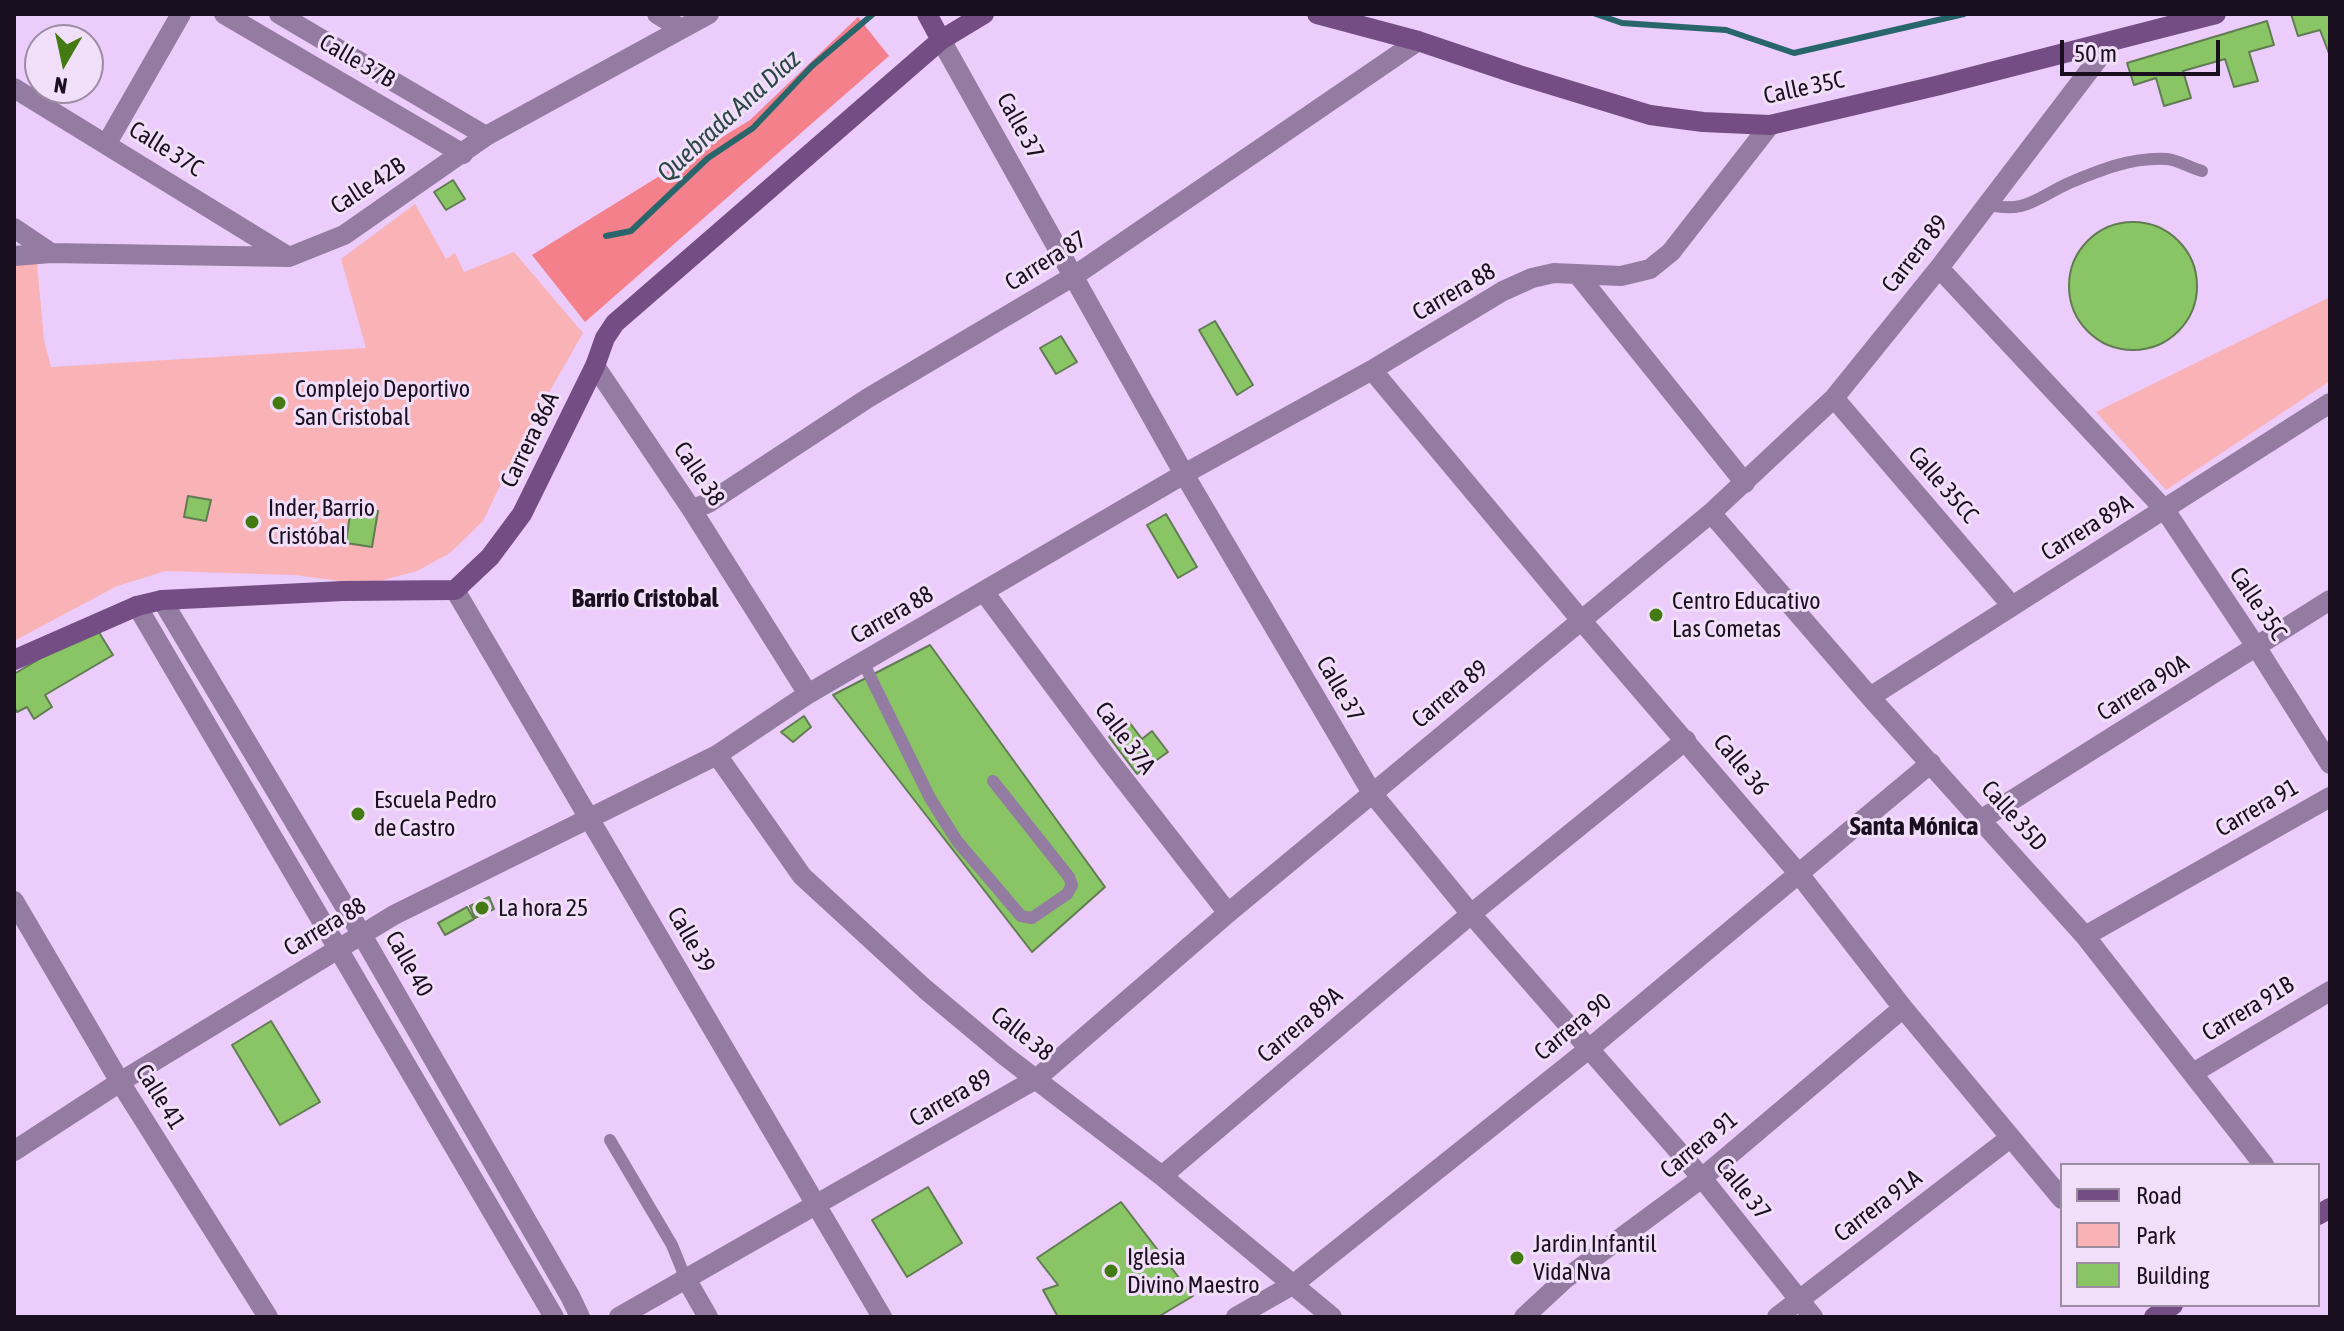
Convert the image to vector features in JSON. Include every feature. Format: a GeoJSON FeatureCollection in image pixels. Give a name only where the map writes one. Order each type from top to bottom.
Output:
{"type":"FeatureCollection","features":[{"type":"Feature","properties":{"kind":"street"},"geometry":{"type":"LineString","coordinates":[[107,143],[181,14]]}},
{"type":"Feature","properties":{"kind":"street","name":"Calle 37B"},"geometry":{"type":"LineString","coordinates":[[224,14],[463,154]]}},
{"type":"Feature","properties":{"kind":"street","name":"Calle 37B"},"geometry":{"type":"LineString","coordinates":[[279,14],[486,136]]}},
{"type":"Feature","properties":{"kind":"street"},"geometry":{"type":"LineString","coordinates":[[657,14],[680,28]]}},
{"type":"Feature","properties":{"kind":"street","name":"Calle 42B"},"geometry":{"type":"LineString","coordinates":[[14,256],[51,253],[289,257],[344,235],[486,136],[709,14]]}},
{"type":"Feature","properties":{"kind":"street","name":"Calle 37"},"geometry":{"type":"LineString","coordinates":[[927,14],[1184,474],[1372,793],[1471,914],[1702,1178],[1813,1317]]}},
{"type":"Feature","properties":{"kind":"street","name":"Carrera 86A"},"geometry":{"type":"LineString","coordinates":[[455,590],[490,557],[522,514],[595,366],[605,338],[615,323],[941,40],[984,14]]}},
{"type":"Feature","properties":{"kind":"street"},"geometry":{"type":"LineString","coordinates":[[1317,14],[1418,41]]}},
{"type":"Feature","properties":{"kind":"street"},"geometry":{"type":"LineString","coordinates":[[2111,42],[2216,14]]}},
{"type":"Feature","properties":{"kind":"street","name":"Calle 35C"},"geometry":{"type":"LineString","coordinates":[[1418,41],[1650,115],[1703,122],[1770,125],[2111,42]]}},
{"type":"Feature","properties":{"kind":"street","name":"Carrera 87"},"geometry":{"type":"LineString","coordinates":[[692,510],[710,502],[868,398],[1074,276],[1418,41]]}},
{"type":"Feature","properties":{"kind":"street","name":"Carrera 89"},"geometry":{"type":"LineString","coordinates":[[619,1317],[1036,1079],[1228,913],[1711,513],[1834,398],[1939,268],[2111,42]]}},
{"type":"Feature","properties":{"kind":"street","name":"Calle 37C"},"geometry":{"type":"LineString","coordinates":[[14,88],[289,257]]}},
{"type":"Feature","properties":{"kind":"street","name":"Carrera 88"},"geometry":{"type":"LineString","coordinates":[[14,1151],[120,1082],[394,915],[717,755],[808,694],[1184,474],[1372,370],[1503,291],[1532,278],[1554,273],[1621,276],[1650,269],[1671,252],[1770,125]]}},
{"type":"Feature","properties":{"kind":"street"},"geometry":{"type":"LineString","coordinates":[[14,228],[51,253]]}},
{"type":"Feature","properties":{"kind":"street","name":"Calle 35C"},"geometry":{"type":"LineString","coordinates":[[1939,268],[2165,510],[2330,764]]}},
{"type":"Feature","properties":{"kind":"street"},"geometry":{"type":"LineString","coordinates":[[1578,275],[1745,483]]}},
{"type":"Feature","properties":{"kind":"street","name":"Calle 38"},"geometry":{"type":"LineString","coordinates":[[595,366],[692,510],[808,694]]}},
{"type":"Feature","properties":{"kind":"street","name":"Calle 36"},"geometry":{"type":"LineString","coordinates":[[1372,370],[1799,874],[1903,1008],[2060,1197]]}},
{"type":"Feature","properties":{"kind":"street","name":"Calle 35CC"},"geometry":{"type":"LineString","coordinates":[[1834,398],[2012,606]]}},
{"type":"Feature","properties":{"kind":"street","name":"Carrera 89A"},"geometry":{"type":"LineString","coordinates":[[1870,697],[2330,403]]}},
{"type":"Feature","properties":{"kind":"street","name":"Calle 35D"},"geometry":{"type":"LineString","coordinates":[[1711,513],[1870,697],[2085,936],[2262,1163]]}},
{"type":"Feature","properties":{"kind":"street"},"geometry":{"type":"LineString","coordinates":[[14,660],[137,606],[162,600],[343,591],[455,590]]}},
{"type":"Feature","properties":{"kind":"street","name":"Calle 39"},"geometry":{"type":"LineString","coordinates":[[455,590],[882,1317]]}},
{"type":"Feature","properties":{"kind":"street","name":"Calle 37A"},"geometry":{"type":"LineString","coordinates":[[984,592],[1228,913]]}},
{"type":"Feature","properties":{"kind":"street","name":"Calle 40"},"geometry":{"type":"LineString","coordinates":[[162,600],[362,935],[580,1317]]}},
{"type":"Feature","properties":{"kind":"street","name":"Carrera 90A"},"geometry":{"type":"LineString","coordinates":[[1982,819],[2330,600]]}},
{"type":"Feature","properties":{"kind":"street"},"geometry":{"type":"LineString","coordinates":[[137,606],[554,1317]]}},
{"type":"Feature","properties":{"kind":"street","name":"Carrera 89A"},"geometry":{"type":"LineString","coordinates":[[1162,1176],[1471,914],[1686,740]]}},
{"type":"Feature","properties":{"kind":"street","name":"Calle 38"},"geometry":{"type":"LineString","coordinates":[[717,755],[802,876],[925,989],[1162,1176],[1332,1317]]}},
{"type":"Feature","properties":{"kind":"street","name":"Carrera 90"},"geometry":{"type":"LineString","coordinates":[[1236,1317],[1294,1284],[1590,1048],[1931,763]]}},
{"type":"Feature","properties":{"kind":"street","name":"Carrera 91"},"geometry":{"type":"LineString","coordinates":[[2085,936],[2330,797]]}},
{"type":"Feature","properties":{"kind":"street","name":"Calle 41"},"geometry":{"type":"LineString","coordinates":[[14,901],[120,1082],[268,1317]]}},
{"type":"Feature","properties":{"kind":"street","name":"Carrera 91B"},"geometry":{"type":"LineString","coordinates":[[2193,1073],[2330,991]]}},
{"type":"Feature","properties":{"kind":"street","name":"Carrera 91"},"geometry":{"type":"LineString","coordinates":[[1524,1317],[1565,1279],[1702,1178],[1903,1008]]}},
{"type":"Feature","properties":{"kind":"street","name":"Carrera 91A"},"geometry":{"type":"LineString","coordinates":[[1777,1317],[2010,1138]]}},
{"type":"Feature","properties":{"kind":"street"},"geometry":{"type":"LineString","coordinates":[[685,1277],[708,1317]]}},
{"type":"Feature","properties":{"kind":"lane"},"geometry":{"type":"LineString","coordinates":[[1987,204],[2004,209],[2021,207],[2066,184],[2122,163],[2168,159],[2202,171]]}},
{"type":"Feature","properties":{"kind":"lane"},"geometry":{"type":"LineString","coordinates":[[863,662],[930,798],[957,841],[1021,916],[1032,918],[1067,894],[1072,885],[1069,877],[993,781]]}},
{"type":"Feature","properties":{"kind":"lane"},"geometry":{"type":"LineString","coordinates":[[610,1140],[672,1245],[685,1277]]}},
{"type":"Feature","properties":{"kind":"green space","name":"Complejo Deportivo San Cristobal"},"geometry":{"type":"Polygon","coordinates":[[[415,204],[446,259],[455,253],[464,272],[514,252],[583,333],[523,438],[483,521],[450,553],[417,571],[376,582],[294,575],[166,571],[117,586],[14,641],[14,265],[37,263],[44,340],[51,367],[366,348],[341,259],[415,204]]]}},
{"type":"Feature","properties":{"kind":"green space"},"geometry":{"type":"Polygon","coordinates":[[[2330,297],[2330,381],[2166,490],[2096,412],[2330,297]]]}},
{"type":"Feature","properties":{"kind":"shaded area"},"geometry":{"type":"Polygon","coordinates":[[[858,17],[889,56],[585,322],[532,255],[750,120],[858,17]]]}},
{"type":"Feature","properties":{"kind":"building"},"geometry":{"type":"Polygon","coordinates":[[[2291,14],[2330,14],[2330,56],[2320,30],[2298,36],[2291,14]]]}},
{"type":"Feature","properties":{"kind":"building"},"geometry":{"type":"Polygon","coordinates":[[[2267,21],[2274,45],[2249,52],[2258,81],[2234,87],[2225,59],[2183,71],[2191,98],[2164,106],[2156,78],[2134,85],[2127,63],[2267,21]]]}},
{"type":"Feature","properties":{"kind":"building"},"geometry":{"type":"Polygon","coordinates":[[[453,180],[465,199],[446,210],[434,192],[453,180]]]}},
{"type":"Feature","properties":{"kind":"building"},"geometry":{"type":"Polygon","coordinates":[[[2133,222],[2158,227],[2178,241],[2192,261],[2197,286],[2192,311],[2178,331],[2158,345],[2133,350],[2108,345],[2088,331],[2074,311],[2069,286],[2074,261],[2088,241],[2108,227],[2133,222]]]}},
{"type":"Feature","properties":{"kind":"building"},"geometry":{"type":"Polygon","coordinates":[[[1215,321],[1253,385],[1237,395],[1199,330],[1215,321]]]}},
{"type":"Feature","properties":{"kind":"building"},"geometry":{"type":"Polygon","coordinates":[[[1061,336],[1077,362],[1056,374],[1040,348],[1061,336]]]}},
{"type":"Feature","properties":{"kind":"building"},"geometry":{"type":"Polygon","coordinates":[[[188,496],[211,500],[206,521],[184,517],[188,496]]]}},
{"type":"Feature","properties":{"kind":"building"},"geometry":{"type":"Polygon","coordinates":[[[351,507],[378,511],[372,547],[346,543],[351,507]]]}},
{"type":"Feature","properties":{"kind":"building"},"geometry":{"type":"Polygon","coordinates":[[[1166,514],[1197,567],[1178,578],[1147,525],[1166,514]]]}},
{"type":"Feature","properties":{"kind":"building"},"geometry":{"type":"Polygon","coordinates":[[[95,626],[113,655],[45,695],[52,707],[34,719],[27,707],[17,712],[14,707],[14,674],[95,626]]]}},
{"type":"Feature","properties":{"kind":"building"},"geometry":{"type":"Polygon","coordinates":[[[930,645],[1105,887],[1032,952],[833,695],[930,645]]]}},
{"type":"Feature","properties":{"kind":"building"},"geometry":{"type":"Polygon","coordinates":[[[804,716],[811,727],[793,742],[781,732],[804,716]]]}},
{"type":"Feature","properties":{"kind":"building"},"geometry":{"type":"Polygon","coordinates":[[[1129,722],[1142,739],[1152,731],[1168,752],[1137,774],[1109,737],[1129,722]]]}},
{"type":"Feature","properties":{"kind":"building","name":"La hora 25"},"geometry":{"type":"Polygon","coordinates":[[[489,897],[494,909],[475,918],[470,906],[489,897]]]}},
{"type":"Feature","properties":{"kind":"building"},"geometry":{"type":"Polygon","coordinates":[[[467,907],[474,919],[445,935],[438,923],[467,907]]]}},
{"type":"Feature","properties":{"kind":"building"},"geometry":{"type":"Polygon","coordinates":[[[271,1021],[320,1102],[280,1125],[232,1045],[271,1021]]]}},
{"type":"Feature","properties":{"kind":"building"},"geometry":{"type":"Polygon","coordinates":[[[928,1187],[962,1243],[907,1277],[872,1220],[928,1187]]]}},
{"type":"Feature","properties":{"kind":"building","name":"Iglesia Divino Maestro"},"geometry":{"type":"Polygon","coordinates":[[[1121,1202],[1193,1296],[1158,1317],[1058,1317],[1043,1290],[1058,1285],[1037,1258],[1121,1202]]]}},
{"type":"Feature","properties":{"kind":"waterway","name":"Quebrada Ana Díaz"},"geometry":{"type":"LineString","coordinates":[[606,236],[631,231],[708,158],[753,128],[812,66],[873,14]]}},
{"type":"Feature","properties":{"kind":"waterway","name":"Quebrada Ana Díaz"},"geometry":{"type":"LineString","coordinates":[[1596,14],[1622,23],[1726,30],[1794,53],[1964,14]]}},
{"type":"Feature","properties":{"kind":"place","name":"Complejo Deportivo San Cristobal"},"geometry":{"type":"Point","coordinates":[279,403]}},
{"type":"Feature","properties":{"kind":"place","name":"Inder, Barrio Cristóbal"},"geometry":{"type":"Point","coordinates":[252,522]}},
{"type":"Feature","properties":{"kind":"place","name":"Centro Educativo Las Cometas"},"geometry":{"type":"Point","coordinates":[1656,615]}},
{"type":"Feature","properties":{"kind":"place","name":"Escuela Pedro de Castro"},"geometry":{"type":"Point","coordinates":[358,814]}},
{"type":"Feature","properties":{"kind":"place","name":"La hora 25"},"geometry":{"type":"Point","coordinates":[482,908]}},
{"type":"Feature","properties":{"kind":"place","name":"Jardin Infantil Vida Nva"},"geometry":{"type":"Point","coordinates":[1517,1258]}},
{"type":"Feature","properties":{"kind":"place","name":"Iglesia Divino Maestro"},"geometry":{"type":"Point","coordinates":[1111,1271]}},
{"type":"Feature","properties":{"kind":"district","name":"Barrio Cristobal"},"geometry":{"type":"Point","coordinates":[645,599]}},
{"type":"Feature","properties":{"kind":"district","name":"Santa Mónica"},"geometry":{"type":"Point","coordinates":[1914,827]}}]}
